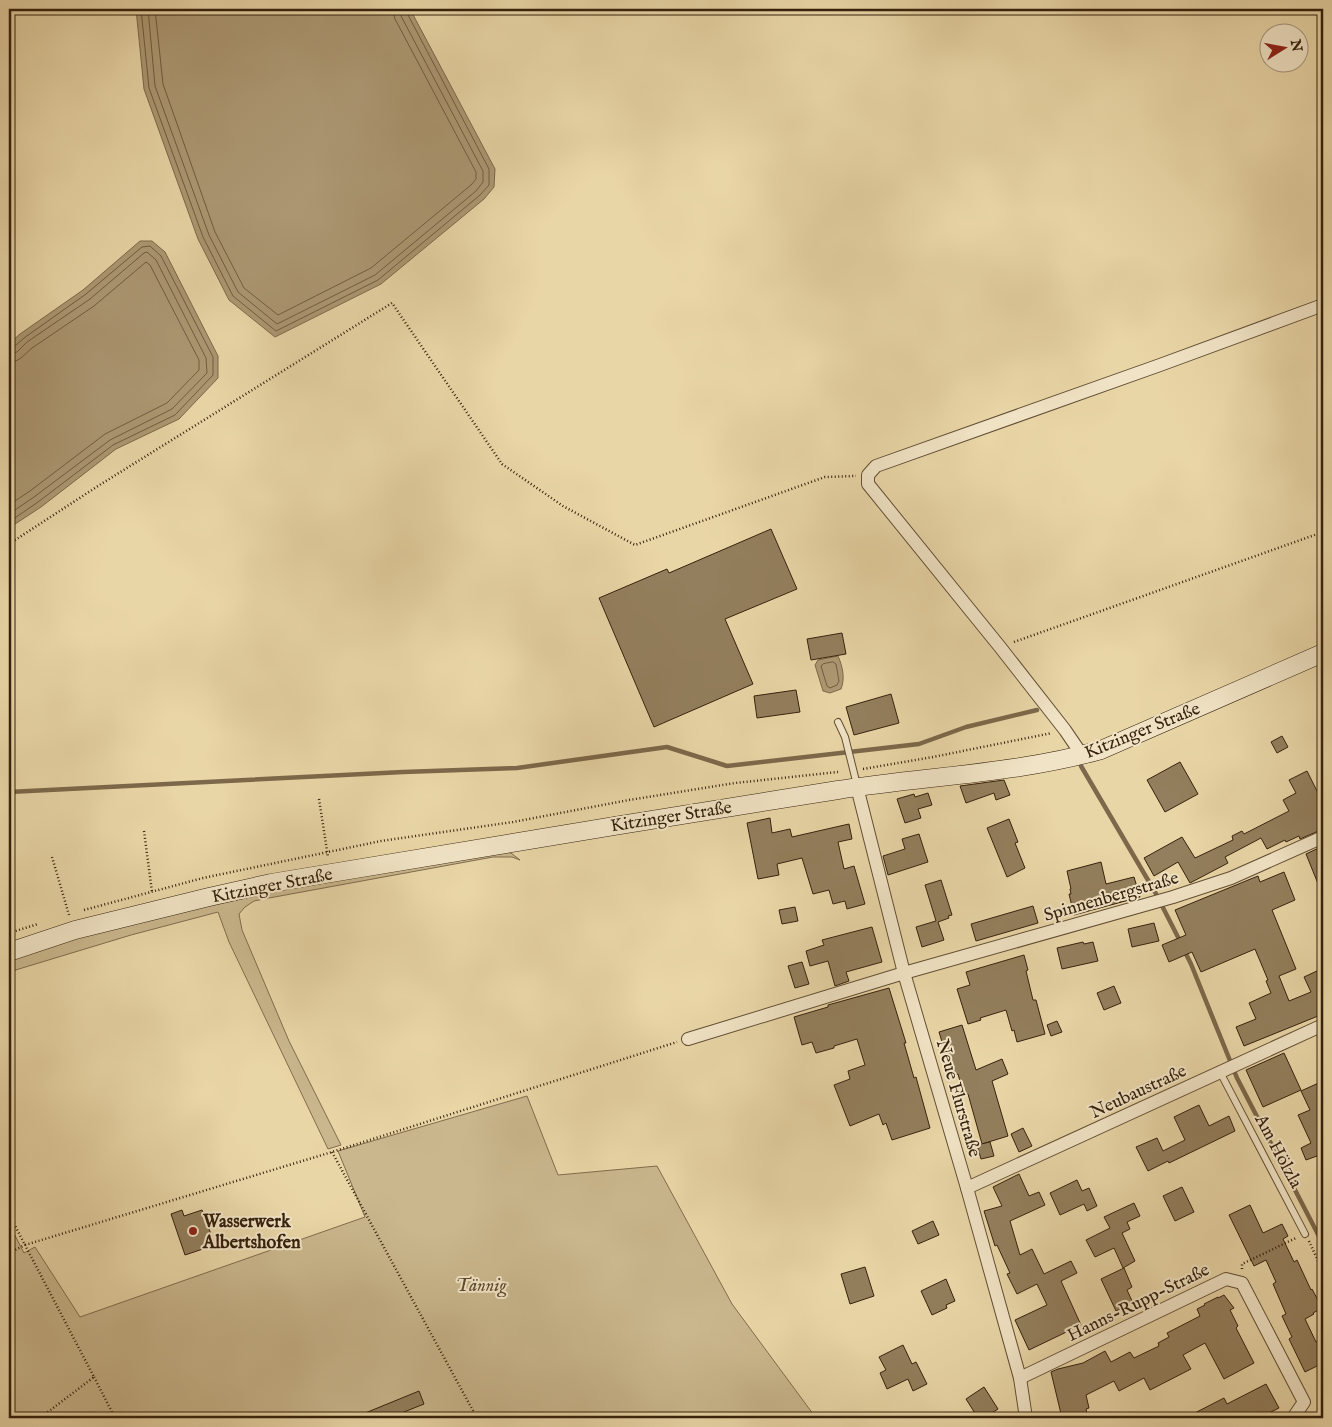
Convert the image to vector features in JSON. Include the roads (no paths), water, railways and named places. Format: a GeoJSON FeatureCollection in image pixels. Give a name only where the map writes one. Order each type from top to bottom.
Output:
{"type":"FeatureCollection","features":[{"type":"Feature","properties":{"kind":"street"},"geometry":{"type":"LineString","coordinates":[[1082,755],[1065,730],[1000,647],[868,484],[868,475],[876,466],[1323,305]]}},
{"type":"Feature","properties":{"kind":"street","name":"Kitzinger Straße"},"geometry":{"type":"LineString","coordinates":[[9,952],[75,930],[271,884],[654,819],[855,778],[1042,764],[1082,755],[1101,750],[1323,653]]}},
{"type":"Feature","properties":{"kind":"street","name":"Neue Flurstraße"},"geometry":{"type":"LineString","coordinates":[[855,778],[904,973],[1020,1378],[1026,1418]]}},
{"type":"Feature","properties":{"kind":"street","name":"Spinnenbergstraße"},"geometry":{"type":"LineString","coordinates":[[688,1039],[904,973],[1173,897],[1231,878],[1323,838]]}},
{"type":"Feature","properties":{"kind":"street","name":"Neubaustraße"},"geometry":{"type":"LineString","coordinates":[[967,1188],[1323,1026]]}},
{"type":"Feature","properties":{"kind":"street","name":"Hanns-Rupp-Straße"},"geometry":{"type":"LineString","coordinates":[[1020,1378],[1226,1279],[1242,1283],[1304,1402],[1293,1418]]}},
{"type":"Feature","properties":{"kind":"lane"},"geometry":{"type":"LineString","coordinates":[[838,722],[845,737],[855,778]]}},
{"type":"Feature","properties":{"kind":"lane","name":"Am Hölzla"},"geometry":{"type":"LineString","coordinates":[[1220,1072],[1305,1234]]}},
{"type":"Feature","properties":{"kind":"water"},"geometry":{"type":"Polygon","coordinates":[[[136,9],[410,9],[495,169],[494,187],[484,199],[381,284],[275,337],[229,300],[198,239],[144,89],[136,9]]]}},
{"type":"Feature","properties":{"kind":"water"},"geometry":{"type":"Polygon","coordinates":[[[140,241],[152,241],[165,252],[218,356],[218,378],[179,419],[116,449],[41,507],[9,528],[9,344],[20,334],[83,290],[140,241]]]}},
{"type":"Feature","properties":{"kind":"water"},"geometry":{"type":"Polygon","coordinates":[[[838,656],[843,673],[841,689],[830,693],[823,691],[815,665],[818,660],[838,656]]]}},
{"type":"Feature","properties":{"kind":"waterway"},"geometry":{"type":"LineString","coordinates":[[9,792],[517,768],[667,747],[727,766],[919,744],[966,727],[1037,710]]}},
{"type":"Feature","properties":{"kind":"waterway"},"geometry":{"type":"LineString","coordinates":[[1081,766],[1155,892],[1181,943]]}},
{"type":"Feature","properties":{"kind":"waterway"},"geometry":{"type":"LineString","coordinates":[[1184,950],[1237,1078],[1323,1244]]}},
{"type":"Feature","properties":{"kind":"place","name":"Wasserwerk Albertshofen"},"geometry":{"type":"Point","coordinates":[193,1231]}},
{"type":"Feature","properties":{"kind":"park label","name":"Tännig"},"geometry":{"type":"Point","coordinates":[481,1285]}}]}
